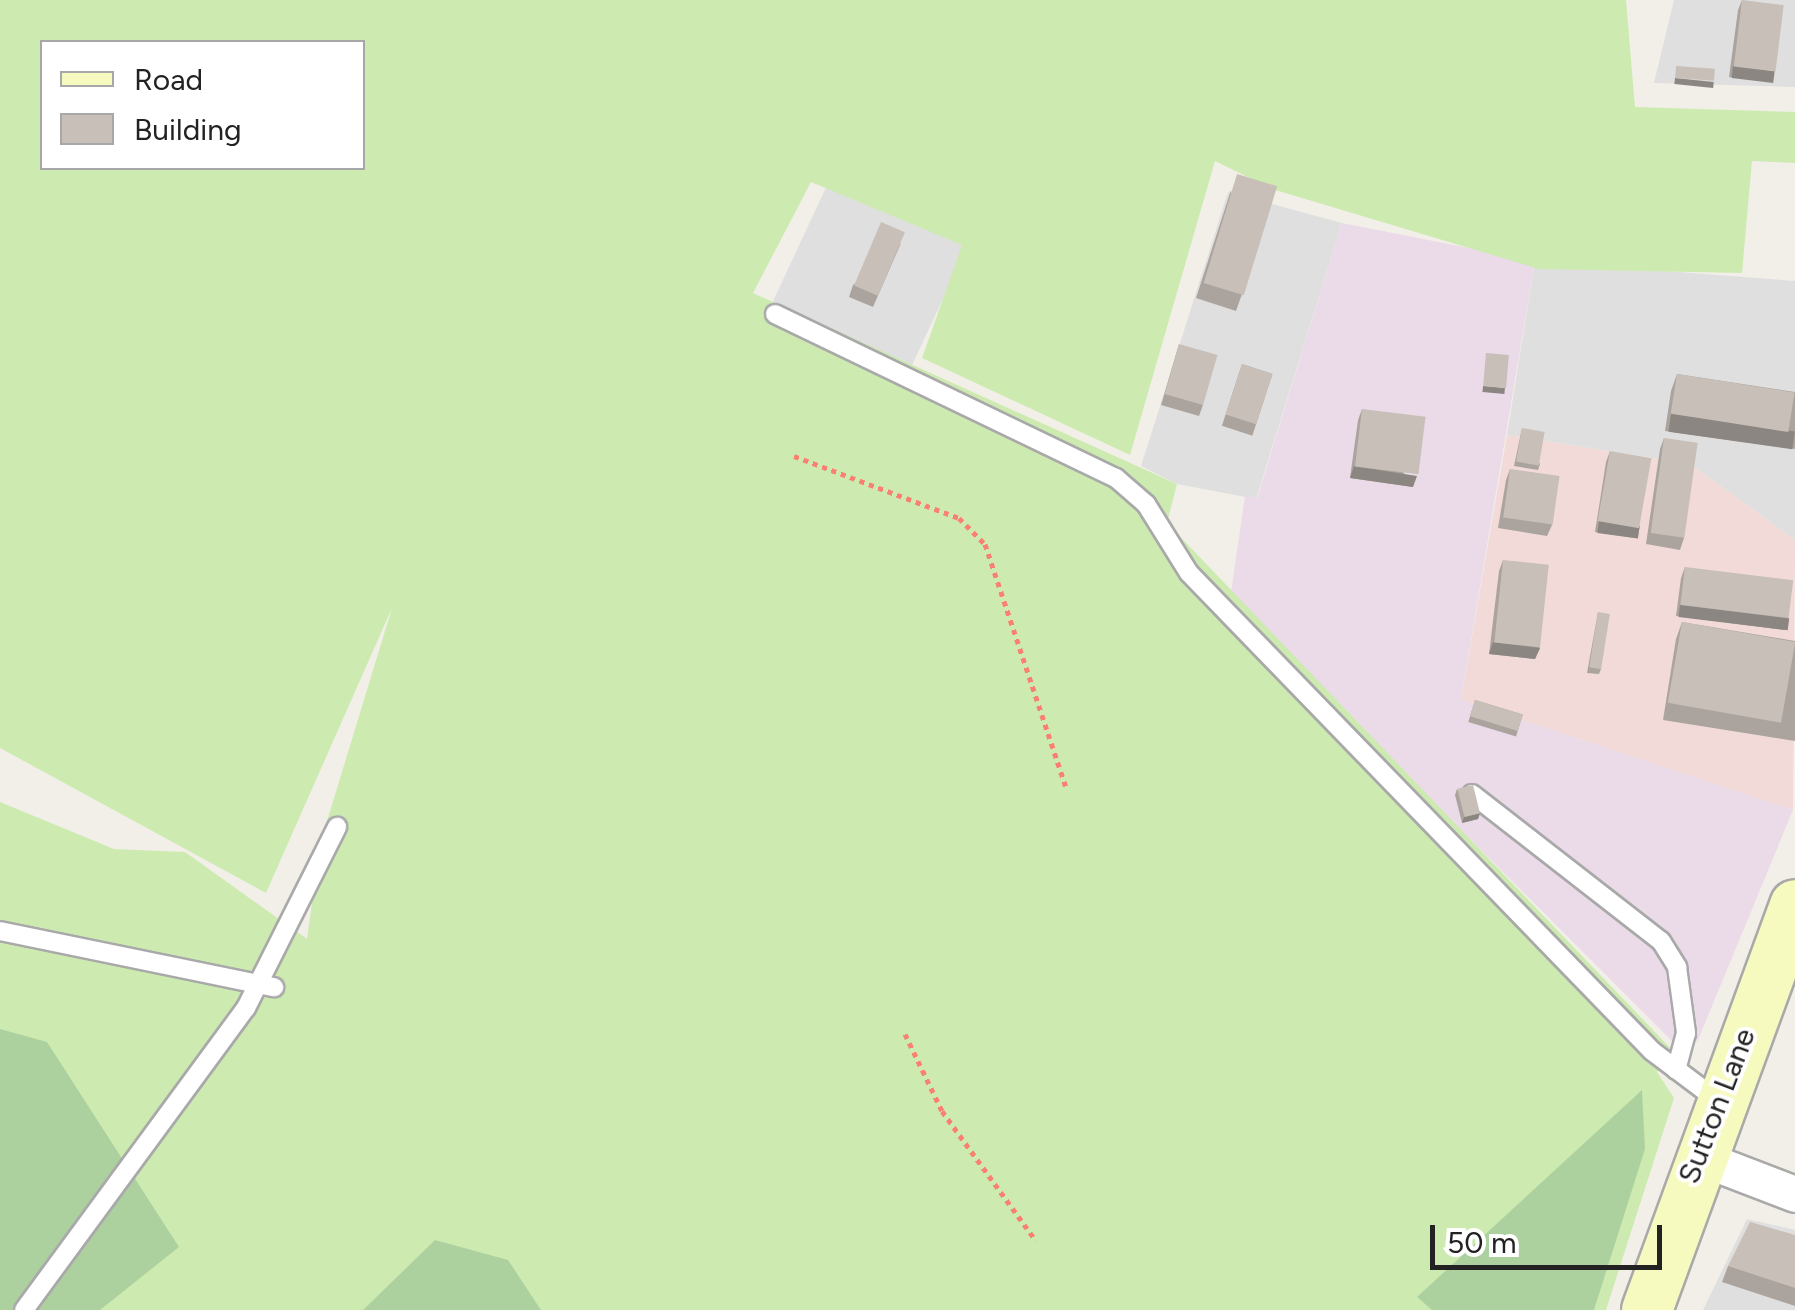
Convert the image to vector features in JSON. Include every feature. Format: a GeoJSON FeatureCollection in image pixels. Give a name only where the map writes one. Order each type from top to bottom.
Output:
{"type":"FeatureCollection","features":[{"type":"Feature","properties":{"kind":"street","name":"Sutton Lane"},"geometry":{"type":"LineString","coordinates":[[1647,1310],[1696,1156],[1795,905]]}},
{"type":"Feature","properties":{"kind":"street"},"geometry":{"type":"LineString","coordinates":[[1696,1156],[1795,1194]]}},
{"type":"Feature","properties":{"kind":"lane"},"geometry":{"type":"LineString","coordinates":[[775,314],[1116,478],[1158,519],[1189,573],[1676,1070],[1718,1100]]}},
{"type":"Feature","properties":{"kind":"lane"},"geometry":{"type":"LineString","coordinates":[[1472,794],[1661,941],[1677,967],[1686,1033],[1676,1070]]}},
{"type":"Feature","properties":{"kind":"lane"},"geometry":{"type":"LineString","coordinates":[[24,1310],[266,986],[337,827]]}},
{"type":"Feature","properties":{"kind":"lane"},"geometry":{"type":"LineString","coordinates":[[0,931],[266,986]]}},
{"type":"Feature","properties":{"kind":"path"},"geometry":{"type":"LineString","coordinates":[[794,456],[959,518],[985,544],[1066,787]]}},
{"type":"Feature","properties":{"kind":"path"},"geometry":{"type":"LineString","coordinates":[[905,1034],[942,1111],[1036,1241]]}},
{"type":"Feature","properties":{"kind":"shaded area"},"geometry":{"type":"Polygon","coordinates":[[[1674,0],[1795,0],[1795,87],[1654,83],[1674,0]]]}},
{"type":"Feature","properties":{"kind":"shaded area"},"geometry":{"type":"Polygon","coordinates":[[[830,179],[969,244],[911,368],[772,303],[830,179]]]}},
{"type":"Feature","properties":{"kind":"shaded area"},"geometry":{"type":"Polygon","coordinates":[[[1228,192],[1342,223],[1256,499],[1177,484],[1141,466],[1228,192]]]}},
{"type":"Feature","properties":{"kind":"shaded area"},"geometry":{"type":"Polygon","coordinates":[[[1342,223],[1535,261],[1461,700],[1793,810],[1698,1040],[1682,1051],[1230,599],[1245,496],[1257,498],[1342,223]]]}},
{"type":"Feature","properties":{"kind":"shaded area"},"geometry":{"type":"Polygon","coordinates":[[[1535,261],[1795,281],[1795,540],[1690,464],[1507,435],[1535,261]]]}},
{"type":"Feature","properties":{"kind":"shaded area"},"geometry":{"type":"Polygon","coordinates":[[[1507,435],[1690,464],[1795,540],[1793,810],[1461,700],[1507,435]]]}},
{"type":"Feature","properties":{"kind":"shaded area"},"geometry":{"type":"Polygon","coordinates":[[[1747,1219],[1795,1230],[1795,1310],[1703,1310],[1747,1219]]]}},
{"type":"Feature","properties":{"kind":"green space"},"geometry":{"type":"Polygon","coordinates":[[[0,0],[1626,0],[1635,107],[1795,112],[1795,163],[1752,161],[1742,273],[1539,269],[1272,189],[1215,161],[1130,455],[922,358],[962,245],[811,182],[753,293],[1177,484],[1167,523],[1676,1054],[1657,1072],[1674,1098],[1606,1310],[0,1310],[0,802],[114,849],[185,852],[307,939],[320,844],[392,608],[266,893],[0,748],[0,0]]]}},
{"type":"Feature","properties":{"kind":"green space"},"geometry":{"type":"Polygon","coordinates":[[[0,1029],[47,1042],[179,1247],[100,1310],[0,1310],[0,1029]]]}},
{"type":"Feature","properties":{"kind":"green space"},"geometry":{"type":"Polygon","coordinates":[[[1642,1090],[1645,1149],[1594,1310],[1432,1310],[1417,1297],[1642,1090]]]}},
{"type":"Feature","properties":{"kind":"green space"},"geometry":{"type":"Polygon","coordinates":[[[435,1240],[508,1260],[541,1310],[363,1310],[435,1240]]]}},
{"type":"Feature","properties":{"kind":"building"},"geometry":{"type":"Polygon","coordinates":[[[1742,0],[1784,5],[1776,72],[1734,67],[1742,0]]]}},
{"type":"Feature","properties":{"kind":"building"},"geometry":{"type":"Polygon","coordinates":[[[1676,66],[1715,69],[1714,81],[1675,78],[1676,66]]]}},
{"type":"Feature","properties":{"kind":"building"},"geometry":{"type":"Polygon","coordinates":[[[1237,174],[1277,186],[1244,295],[1204,283],[1237,174]]]}},
{"type":"Feature","properties":{"kind":"building"},"geometry":{"type":"Polygon","coordinates":[[[881,222],[905,232],[878,296],[854,286],[881,222]]]}},
{"type":"Feature","properties":{"kind":"building"},"geometry":{"type":"Polygon","coordinates":[[[1179,344],[1217,355],[1203,405],[1165,394],[1179,344]]]}},
{"type":"Feature","properties":{"kind":"building"},"geometry":{"type":"Polygon","coordinates":[[[1486,353],[1509,355],[1506,388],[1483,386],[1486,353]]]}},
{"type":"Feature","properties":{"kind":"building"},"geometry":{"type":"Polygon","coordinates":[[[1242,364],[1272,374],[1256,424],[1226,414],[1242,364]]]}},
{"type":"Feature","properties":{"kind":"building"},"geometry":{"type":"Polygon","coordinates":[[[1677,374],[1795,393],[1788,432],[1671,414],[1677,374]]]}},
{"type":"Feature","properties":{"kind":"building"},"geometry":{"type":"Polygon","coordinates":[[[1362,409],[1426,417],[1418,474],[1355,467],[1362,409]]]}},
{"type":"Feature","properties":{"kind":"building"},"geometry":{"type":"Polygon","coordinates":[[[1522,428],[1545,432],[1539,465],[1516,461],[1522,428]]]}},
{"type":"Feature","properties":{"kind":"building"},"geometry":{"type":"Polygon","coordinates":[[[1664,438],[1698,443],[1684,538],[1651,533],[1664,438]]]}},
{"type":"Feature","properties":{"kind":"building"},"geometry":{"type":"Polygon","coordinates":[[[1610,451],[1651,458],[1639,528],[1598,521],[1610,451]]]}},
{"type":"Feature","properties":{"kind":"building"},"geometry":{"type":"Polygon","coordinates":[[[1510,469],[1560,476],[1553,524],[1503,518],[1510,469]]]}},
{"type":"Feature","properties":{"kind":"building"},"geometry":{"type":"Polygon","coordinates":[[[1503,560],[1549,565],[1540,647],[1494,643],[1503,560]]]}},
{"type":"Feature","properties":{"kind":"building"},"geometry":{"type":"Polygon","coordinates":[[[1685,567],[1793,580],[1789,618],[1680,605],[1685,567]]]}},
{"type":"Feature","properties":{"kind":"building"},"geometry":{"type":"Polygon","coordinates":[[[1598,612],[1610,614],[1601,669],[1589,667],[1598,612]]]}},
{"type":"Feature","properties":{"kind":"building"},"geometry":{"type":"Polygon","coordinates":[[[1682,622],[1795,642],[1781,723],[1668,703],[1682,622]]]}},
{"type":"Feature","properties":{"kind":"building"},"geometry":{"type":"Polygon","coordinates":[[[1475,700],[1523,715],[1518,731],[1470,716],[1475,700]]]}},
{"type":"Feature","properties":{"kind":"building"},"geometry":{"type":"Polygon","coordinates":[[[1473,785],[1480,813],[1464,817],[1457,789],[1473,785]]]}},
{"type":"Feature","properties":{"kind":"building"},"geometry":{"type":"Polygon","coordinates":[[[1750,1222],[1795,1235],[1795,1288],[1728,1266],[1750,1222]]]}}]}
